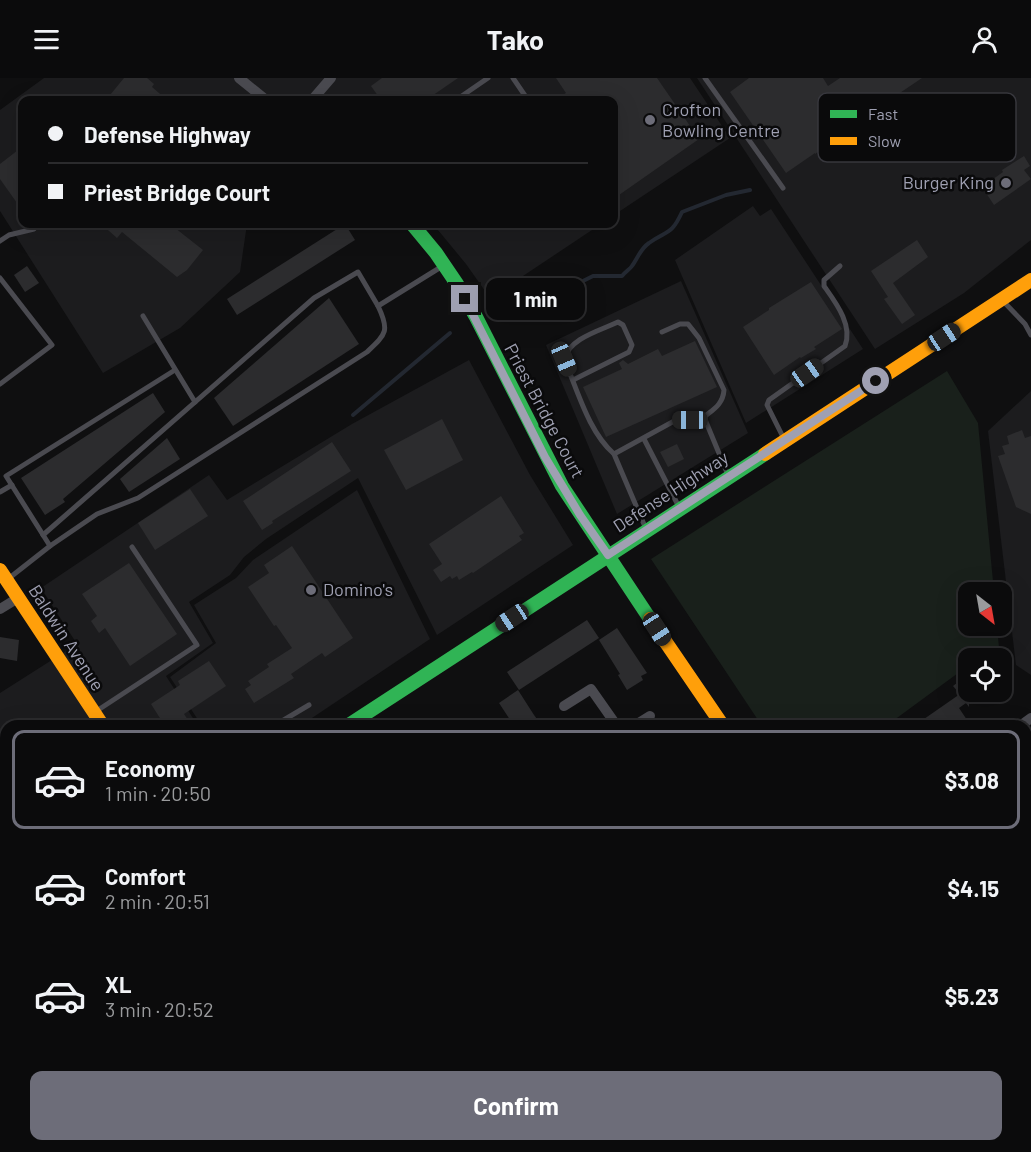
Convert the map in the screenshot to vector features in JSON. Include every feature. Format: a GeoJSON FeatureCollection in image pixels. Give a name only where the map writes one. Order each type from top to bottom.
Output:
{"type":"FeatureCollection","features":[{"type":"Feature","properties":{"kind":"main road","name":"Priest Bridge Court"},"geometry":{"type":"LineString","coordinates":[[415,228],[445,264],[545,457],[580,515],[719,720]]}},
{"type":"Feature","properties":{"kind":"main road","name":"Defense Highway"},"geometry":{"type":"LineString","coordinates":[[356,720],[1030,280]]}},
{"type":"Feature","properties":{"kind":"main road","name":"Baldwin Avenue"},"geometry":{"type":"LineString","coordinates":[[3,575],[98,719]]}},
{"type":"Feature","properties":{"kind":"street"},"geometry":{"type":"LineString","coordinates":[[239,78],[261,96]]}},
{"type":"Feature","properties":{"kind":"street"},"geometry":{"type":"LineString","coordinates":[[315,96],[331,78]]}},
{"type":"Feature","properties":{"kind":"street"},"geometry":{"type":"LineString","coordinates":[[0,609],[18,598]]}},
{"type":"Feature","properties":{"kind":"street"},"geometry":{"type":"LineString","coordinates":[[564,706],[591,689],[613,720]]}},
{"type":"Feature","properties":{"kind":"street"},"geometry":{"type":"LineString","coordinates":[[644,720],[650,716]]}},
{"type":"Feature","properties":{"kind":"lane"},"geometry":{"type":"LineString","coordinates":[[462,96],[488,78]]}},
{"type":"Feature","properties":{"kind":"lane"},"geometry":{"type":"LineString","coordinates":[[513,78],[525,96]]}},
{"type":"Feature","properties":{"kind":"lane"},"geometry":{"type":"LineString","coordinates":[[705,78],[783,188]]}},
{"type":"Feature","properties":{"kind":"lane"},"geometry":{"type":"LineString","coordinates":[[0,241],[9,235],[34,229]]}},
{"type":"Feature","properties":{"kind":"lane"},"geometry":{"type":"LineString","coordinates":[[378,306],[445,264]]}},
{"type":"Feature","properties":{"kind":"lane"},"geometry":{"type":"LineString","coordinates":[[785,440],[766,405],[769,400],[845,346],[848,338],[846,322],[824,286],[824,280],[840,266]]}},
{"type":"Feature","properties":{"kind":"lane"},"geometry":{"type":"LineString","coordinates":[[3,575],[97,514],[138,498],[367,352],[381,338],[386,329],[386,322],[358,272],[314,298],[43,535]]}},
{"type":"Feature","properties":{"kind":"lane"},"geometry":{"type":"LineString","coordinates":[[0,278],[52,345],[0,384]]}},
{"type":"Feature","properties":{"kind":"lane"},"geometry":{"type":"LineString","coordinates":[[1000,299],[1025,324],[1031,335]]}},
{"type":"Feature","properties":{"kind":"lane"},"geometry":{"type":"LineString","coordinates":[[143,316],[195,402]]}},
{"type":"Feature","properties":{"kind":"lane"},"geometry":{"type":"LineString","coordinates":[[573,380],[629,352],[632,345],[623,325],[618,322],[570,346],[564,359],[573,380],[595,431],[602,443],[614,454],[646,530]]}},
{"type":"Feature","properties":{"kind":"lane"},"geometry":{"type":"LineString","coordinates":[[614,454],[676,420],[704,417],[724,399],[724,390],[699,338],[688,324],[680,324],[662,332]]}},
{"type":"Feature","properties":{"kind":"lane"},"geometry":{"type":"LineString","coordinates":[[50,546],[6,476],[175,370]]}},
{"type":"Feature","properties":{"kind":"lane"},"geometry":{"type":"LineString","coordinates":[[704,417],[728,477]]}},
{"type":"Feature","properties":{"kind":"lane"},"geometry":{"type":"LineString","coordinates":[[644,439],[680,509]]}},
{"type":"Feature","properties":{"kind":"lane"},"geometry":{"type":"LineString","coordinates":[[0,492],[12,485]]}},
{"type":"Feature","properties":{"kind":"lane"},"geometry":{"type":"LineString","coordinates":[[98,719],[197,645],[132,547]]}},
{"type":"Feature","properties":{"kind":"lane"},"geometry":{"type":"LineString","coordinates":[[284,720],[309,705]]}},
{"type":"Feature","properties":{"kind":"shaded area"},"geometry":{"type":"Polygon","coordinates":[[[44,78],[690,78],[730,138],[618,212],[618,96],[19,96],[44,78]]]}},
{"type":"Feature","properties":{"kind":"shaded area"},"geometry":{"type":"Polygon","coordinates":[[[697,78],[1031,78],[1031,240],[964,293],[875,349],[697,78]]]}},
{"type":"Feature","properties":{"kind":"shaded area"},"geometry":{"type":"Polygon","coordinates":[[[18,97],[18,228],[246,228],[240,272],[180,328],[103,373],[0,211],[0,110],[18,97]]]}},
{"type":"Feature","properties":{"kind":"shaded area"},"geometry":{"type":"Polygon","coordinates":[[[753,206],[760,216],[771,209],[863,349],[746,423],[675,260],[753,206]]]}},
{"type":"Feature","properties":{"kind":"shaded area"},"geometry":{"type":"Polygon","coordinates":[[[436,228],[595,228],[490,298],[436,228]]]}},
{"type":"Feature","properties":{"kind":"shaded area"},"geometry":{"type":"Polygon","coordinates":[[[681,281],[748,433],[617,514],[546,345],[681,281]]]}},
{"type":"Feature","properties":{"kind":"shaded area"},"geometry":{"type":"Polygon","coordinates":[[[469,360],[530,475],[573,545],[437,635],[358,478],[266,539],[244,557],[230,575],[189,602],[213,643],[166,676],[194,720],[0,720],[0,693],[77,644],[41,588],[209,475],[227,500],[352,424],[469,360]]]}},
{"type":"Feature","properties":{"kind":"shaded area"},"geometry":{"type":"Polygon","coordinates":[[[947,371],[978,423],[993,582],[958,582],[958,636],[998,636],[999,648],[958,648],[958,673],[894,720],[758,720],[651,559],[947,371]]]}},
{"type":"Feature","properties":{"kind":"shaded area"},"geometry":{"type":"Polygon","coordinates":[[[1031,391],[1031,675],[1016,665],[1012,632],[1012,582],[1006,582],[988,431],[1031,391]]]}},
{"type":"Feature","properties":{"kind":"shaded area"},"geometry":{"type":"Polygon","coordinates":[[[357,490],[430,639],[309,720],[198,720],[170,677],[216,643],[194,605],[236,578],[253,560],[357,490]]]}},
{"type":"Feature","properties":{"kind":"building"},"geometry":{"type":"Polygon","coordinates":[[[124,78],[147,78],[154,84],[152,87],[162,96],[109,96],[124,78]]]}},
{"type":"Feature","properties":{"kind":"building"},"geometry":{"type":"Polygon","coordinates":[[[382,78],[458,78],[432,96],[378,96],[371,86],[382,78]]]}},
{"type":"Feature","properties":{"kind":"building","name":"Crofton Bowling Centre"},"geometry":{"type":"Polygon","coordinates":[[[556,78],[657,78],[699,139],[619,195],[618,96],[561,96],[566,93],[556,78]]]}},
{"type":"Feature","properties":{"kind":"building"},"geometry":{"type":"Polygon","coordinates":[[[749,78],[823,78],[828,86],[840,78],[922,78],[900,93],[818,93],[818,152],[786,173],[730,92],[749,78]]]}},
{"type":"Feature","properties":{"kind":"building"},"geometry":{"type":"Polygon","coordinates":[[[18,150],[18,204],[0,179],[0,164],[18,150]]]}},
{"type":"Feature","properties":{"kind":"building","name":"Burger King"},"geometry":{"type":"Polygon","coordinates":[[[1024,156],[1030,166],[1024,170],[1031,179],[994,205],[982,187],[1024,156]]]}},
{"type":"Feature","properties":{"kind":"building"},"geometry":{"type":"Polygon","coordinates":[[[109,228],[175,228],[203,250],[187,270],[177,277],[122,232],[117,238],[108,230],[109,228]]]}},
{"type":"Feature","properties":{"kind":"building"},"geometry":{"type":"Polygon","coordinates":[[[339,228],[348,228],[355,240],[237,315],[227,299],[339,228]]]}},
{"type":"Feature","properties":{"kind":"building"},"geometry":{"type":"Polygon","coordinates":[[[917,240],[928,257],[893,283],[915,315],[902,324],[884,299],[888,297],[871,271],[917,240]]]}},
{"type":"Feature","properties":{"kind":"building"},"geometry":{"type":"Polygon","coordinates":[[[27,266],[39,283],[25,292],[14,275],[27,266]]]}},
{"type":"Feature","properties":{"kind":"building"},"geometry":{"type":"Polygon","coordinates":[[[811,282],[842,329],[814,347],[816,349],[774,375],[743,327],[811,282]]]}},
{"type":"Feature","properties":{"kind":"building"},"geometry":{"type":"Polygon","coordinates":[[[329,298],[359,344],[233,426],[214,398],[329,298]]]}},
{"type":"Feature","properties":{"kind":"building"},"geometry":{"type":"Polygon","coordinates":[[[695,341],[717,387],[606,437],[583,387],[622,369],[619,363],[623,360],[628,364],[658,349],[662,356],[695,341]]]}},
{"type":"Feature","properties":{"kind":"building"},"geometry":{"type":"Polygon","coordinates":[[[153,393],[165,412],[63,499],[65,502],[45,515],[21,478],[153,393]]]}},
{"type":"Feature","properties":{"kind":"building"},"geometry":{"type":"Polygon","coordinates":[[[442,419],[463,460],[406,490],[384,450],[442,419]]]}},
{"type":"Feature","properties":{"kind":"building"},"geometry":{"type":"Polygon","coordinates":[[[1022,430],[1025,438],[1031,436],[1031,514],[1016,507],[998,456],[1005,454],[1002,446],[1009,444],[1007,436],[1022,430]]]}},
{"type":"Feature","properties":{"kind":"building"},"geometry":{"type":"Polygon","coordinates":[[[167,438],[180,459],[129,492],[120,479],[167,438]]]}},
{"type":"Feature","properties":{"kind":"building"},"geometry":{"type":"Polygon","coordinates":[[[332,442],[351,471],[272,521],[273,523],[262,530],[243,501],[332,442]]]}},
{"type":"Feature","properties":{"kind":"building"},"geometry":{"type":"Polygon","coordinates":[[[677,444],[684,459],[668,467],[660,452],[677,444]]]}},
{"type":"Feature","properties":{"kind":"building"},"geometry":{"type":"Polygon","coordinates":[[[190,489],[208,516],[155,550],[138,523],[190,489]]]}},
{"type":"Feature","properties":{"kind":"building"},"geometry":{"type":"Polygon","coordinates":[[[501,496],[524,533],[519,536],[522,540],[473,573],[459,580],[457,576],[452,579],[450,576],[441,582],[433,570],[442,564],[429,544],[501,496]]]}},
{"type":"Feature","properties":{"kind":"building"},"geometry":{"type":"Polygon","coordinates":[[[292,546],[353,638],[325,657],[322,653],[291,674],[294,678],[254,703],[245,689],[251,685],[248,681],[269,667],[267,664],[292,648],[248,587],[269,573],[264,565],[292,546]]]}},
{"type":"Feature","properties":{"kind":"building"},"geometry":{"type":"Polygon","coordinates":[[[129,563],[177,634],[130,666],[105,628],[99,633],[91,621],[97,616],[82,594],[129,563]]]}},
{"type":"Feature","properties":{"kind":"building"},"geometry":{"type":"Polygon","coordinates":[[[587,620],[599,638],[519,690],[507,672],[587,620]]]}},
{"type":"Feature","properties":{"kind":"building"},"geometry":{"type":"Polygon","coordinates":[[[617,628],[647,673],[641,676],[643,680],[627,690],[599,640],[617,628]]]}},
{"type":"Feature","properties":{"kind":"building"},"geometry":{"type":"Polygon","coordinates":[[[0,637],[19,640],[17,661],[0,658],[0,637]]]}},
{"type":"Feature","properties":{"kind":"building"},"geometry":{"type":"Polygon","coordinates":[[[209,661],[226,686],[184,714],[188,720],[161,720],[151,704],[180,685],[178,681],[209,661]]]}},
{"type":"Feature","properties":{"kind":"building"},"geometry":{"type":"Polygon","coordinates":[[[958,682],[958,692],[953,686],[958,682]]]}},
{"type":"Feature","properties":{"kind":"building"},"geometry":{"type":"Polygon","coordinates":[[[518,690],[538,720],[510,720],[499,703],[518,690]]]}},
{"type":"Feature","properties":{"kind":"building"},"geometry":{"type":"Polygon","coordinates":[[[958,695],[958,702],[969,702],[969,707],[966,703],[959,708],[967,720],[923,720],[958,695]]]}},
{"type":"Feature","properties":{"kind":"waterway"},"geometry":{"type":"LineString","coordinates":[[530,302],[567,289],[593,276],[622,276],[646,245],[668,232],[682,212],[726,195],[750,190]]}},
{"type":"Feature","properties":{"kind":"waterway"},"geometry":{"type":"LineString","coordinates":[[353,415],[450,333]]}},
{"type":"Feature","properties":{"kind":"traffic: fast"},"geometry":{"type":"LineString","coordinates":[[415,228],[436,253],[476,317],[562,486],[650,619]]}},
{"type":"Feature","properties":{"kind":"traffic: fast"},"geometry":{"type":"LineString","coordinates":[[356,720],[765,454]]}},
{"type":"Feature","properties":{"kind":"traffic: slow"},"geometry":{"type":"LineString","coordinates":[[765,454],[1031,280]]}},
{"type":"Feature","properties":{"kind":"traffic: slow"},"geometry":{"type":"LineString","coordinates":[[0,570],[99,720]]}},
{"type":"Feature","properties":{"kind":"traffic: slow"},"geometry":{"type":"LineString","coordinates":[[650,619],[719,720]]}},
{"type":"Feature","properties":{"kind":"place","name":"Crofton Bowling Centre"},"geometry":{"type":"Point","coordinates":[650,120]}},
{"type":"Feature","properties":{"kind":"place","name":"Burger King"},"geometry":{"type":"Point","coordinates":[1006,183]}},
{"type":"Feature","properties":{"kind":"place","name":"Domino's"},"geometry":{"type":"Point","coordinates":[311,590]}},
{"type":"Feature","properties":{"kind":"route"},"geometry":{"type":"LineString","coordinates":[[465,299],[545,457],[580,515],[608,555],[876,381]]}}]}
